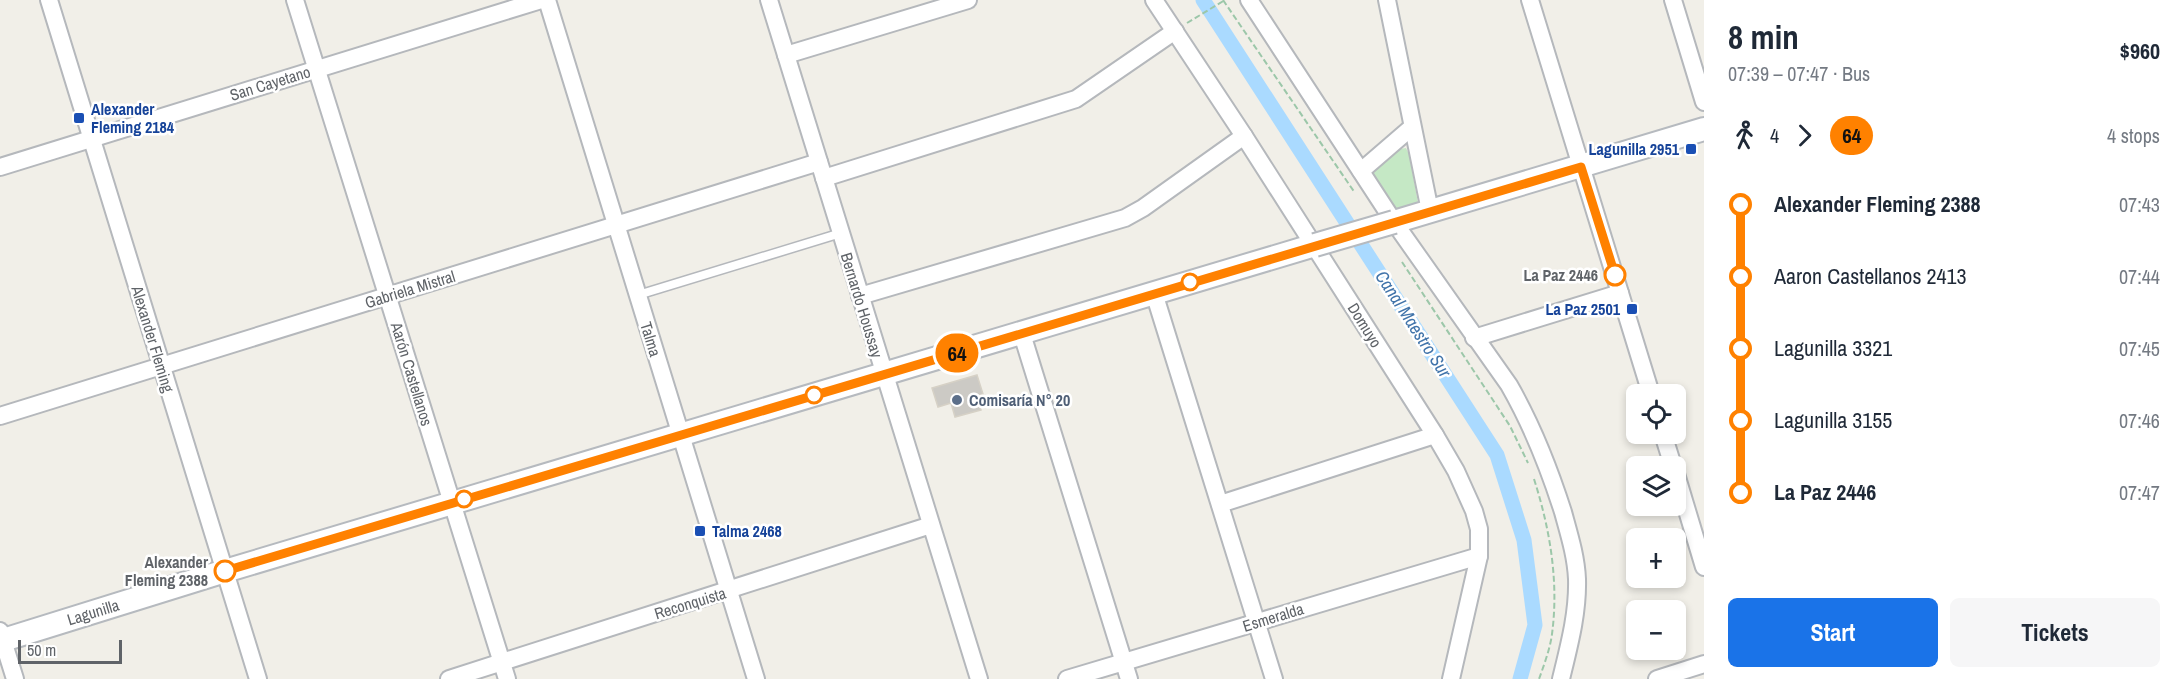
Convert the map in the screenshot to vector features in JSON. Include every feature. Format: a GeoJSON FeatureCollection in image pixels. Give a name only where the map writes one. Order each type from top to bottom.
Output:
{"type":"FeatureCollection","features":[{"type":"Feature","properties":{"kind":"main road","name":"Lagunilla"},"geometry":{"type":"LineString","coordinates":[[1,637],[1704,129]]}},
{"type":"Feature","properties":{"kind":"street","name":"Alexander Fleming"},"geometry":{"type":"LineString","coordinates":[[49,0],[258,679]]}},
{"type":"Feature","properties":{"kind":"street","name":"Aarón Castellanos"},"geometry":{"type":"LineString","coordinates":[[295,0],[507,679]]}},
{"type":"Feature","properties":{"kind":"street","name":"San Cayetano"},"geometry":{"type":"LineString","coordinates":[[0,167],[541,0]]}},
{"type":"Feature","properties":{"kind":"street","name":"Talma"},"geometry":{"type":"LineString","coordinates":[[546,0],[756,679]]}},
{"type":"Feature","properties":{"kind":"street","name":"Bernardo Houssay"},"geometry":{"type":"LineString","coordinates":[[769,0],[979,679]]}},
{"type":"Feature","properties":{"kind":"street"},"geometry":{"type":"LineString","coordinates":[[786,55],[968,0]]}},
{"type":"Feature","properties":{"kind":"street","name":"Domuyo"},"geometry":{"type":"LineString","coordinates":[[1154,0],[1315,245],[1435,435],[1456,471],[1474,511],[1479,529],[1479,556],[1450,679]]}},
{"type":"Feature","properties":{"kind":"street"},"geometry":{"type":"LineString","coordinates":[[1249,0],[1394,222],[1509,385],[1522,409],[1549,471],[1576,563],[1576,602],[1561,679]]}},
{"type":"Feature","properties":{"kind":"street"},"geometry":{"type":"LineString","coordinates":[[1387,0],[1430,211]]}},
{"type":"Feature","properties":{"kind":"street"},"geometry":{"type":"LineString","coordinates":[[1530,0],[1648,384]]}},
{"type":"Feature","properties":{"kind":"street"},"geometry":{"type":"LineString","coordinates":[[1673,0],[1704,102]]}},
{"type":"Feature","properties":{"kind":"street","name":"Gabriela Mistral"},"geometry":{"type":"LineString","coordinates":[[0,416],[616,226],[1076,99],[1174,31]]}},
{"type":"Feature","properties":{"kind":"street"},"geometry":{"type":"LineString","coordinates":[[1361,171],[1412,128]]}},
{"type":"Feature","properties":{"kind":"street"},"geometry":{"type":"LineString","coordinates":[[860,296],[1125,218],[1143,208],[1244,136]]}},
{"type":"Feature","properties":{"kind":"street"},"geometry":{"type":"LineString","coordinates":[[1154,293],[1274,679]]}},
{"type":"Feature","properties":{"kind":"street"},"geometry":{"type":"LineString","coordinates":[[1474,338],[1620,293]]}},
{"type":"Feature","properties":{"kind":"street"},"geometry":{"type":"LineString","coordinates":[[1022,334],[1129,679]]}},
{"type":"Feature","properties":{"kind":"street"},"geometry":{"type":"LineString","coordinates":[[1220,504],[1435,435]]}},
{"type":"Feature","properties":{"kind":"street"},"geometry":{"type":"LineString","coordinates":[[1686,507],[1704,567]]}},
{"type":"Feature","properties":{"kind":"street","name":"Reconquista"},"geometry":{"type":"LineString","coordinates":[[449,679],[931,525]]}},
{"type":"Feature","properties":{"kind":"street","name":"Esmeralda"},"geometry":{"type":"LineString","coordinates":[[1067,679],[1479,556]]}},
{"type":"Feature","properties":{"kind":"street"},"geometry":{"type":"LineString","coordinates":[[1,637],[15,679]]}},
{"type":"Feature","properties":{"kind":"street"},"geometry":{"type":"LineString","coordinates":[[1657,679],[1704,664]]}},
{"type":"Feature","properties":{"kind":"lane"},"geometry":{"type":"LineString","coordinates":[[638,295],[841,233]]}},
{"type":"Feature","properties":{"kind":"path"},"geometry":{"type":"LineString","coordinates":[[1198,17],[1224,0],[1358,197]]}},
{"type":"Feature","properties":{"kind":"path"},"geometry":{"type":"LineString","coordinates":[[1397,255],[1510,426],[1531,468]]}},
{"type":"Feature","properties":{"kind":"path"},"geometry":{"type":"LineString","coordinates":[[1534,479],[1545,512],[1553,566],[1555,606],[1552,637],[1539,679]]}},
{"type":"Feature","properties":{"kind":"green space"},"geometry":{"type":"Polygon","coordinates":[[[1406,148],[1418,203],[1395,211],[1372,175],[1374,170],[1400,149],[1406,148]]]}},
{"type":"Feature","properties":{"kind":"building","name":"Comisaría N° 20"},"geometry":{"type":"Polygon","coordinates":[[[977,375],[983,394],[976,396],[981,410],[955,417],[951,403],[938,407],[932,388],[977,375]]]}},
{"type":"Feature","properties":{"kind":"waterway","name":"Canal Maestro Sur"},"geometry":{"type":"LineString","coordinates":[[1203,0],[1497,455],[1524,540],[1535,625],[1520,679]]}},
{"type":"Feature","properties":{"kind":"bus line","name":"64"},"geometry":{"type":"LineString","coordinates":[[225,571],[1581,167],[1615,275]]}},
{"type":"Feature","properties":{"kind":"place","name":"Alexander Fleming 2184"},"geometry":{"type":"Point","coordinates":[79,118]}},
{"type":"Feature","properties":{"kind":"place","name":"Lagunilla 2951"},"geometry":{"type":"Point","coordinates":[1691,149]}},
{"type":"Feature","properties":{"kind":"place","name":"La Paz 2446"},"geometry":{"type":"Point","coordinates":[1615,275]}},
{"type":"Feature","properties":{"kind":"place","name":"La Paz 2501"},"geometry":{"type":"Point","coordinates":[1632,309]}},
{"type":"Feature","properties":{"kind":"place","name":"Comisaría N° 20"},"geometry":{"type":"Point","coordinates":[957,400]}},
{"type":"Feature","properties":{"kind":"place","name":"Talma 2468"},"geometry":{"type":"Point","coordinates":[700,531]}},
{"type":"Feature","properties":{"kind":"place","name":"Alexander Fleming 2388"},"geometry":{"type":"Point","coordinates":[225,571]}}]}
